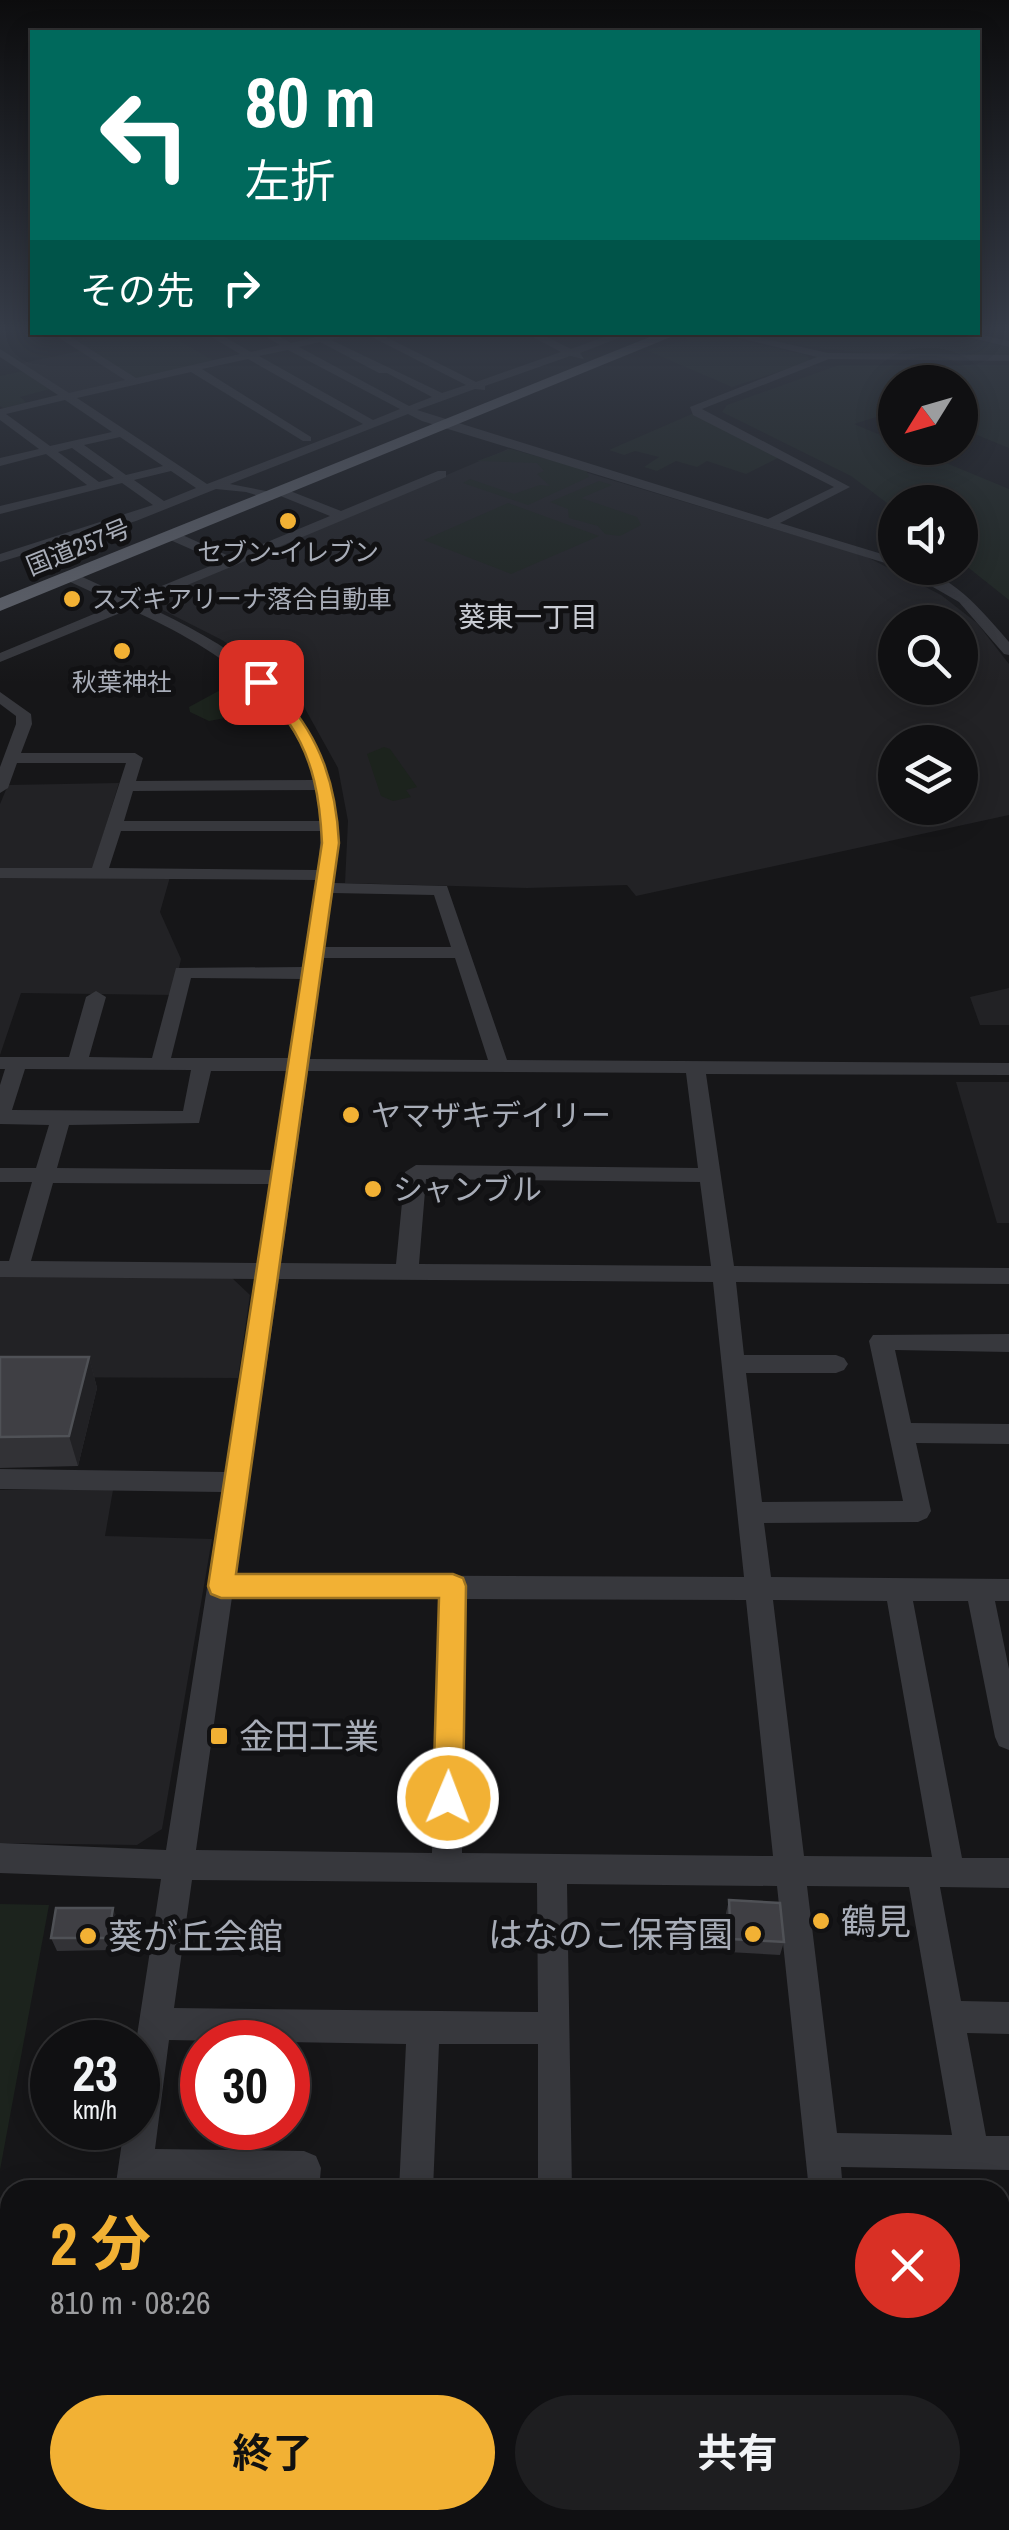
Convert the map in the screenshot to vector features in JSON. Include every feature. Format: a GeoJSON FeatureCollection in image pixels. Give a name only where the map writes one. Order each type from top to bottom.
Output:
{"type":"FeatureCollection","features":[{"type":"Feature","properties":{"kind":"highway","name":"国道257号"},"geometry":{"type":"LineString","coordinates":[[0,605],[393,447]]}},
{"type":"Feature","properties":{"kind":"street"},"geometry":{"type":"LineString","coordinates":[[44,447],[96,486]]}},
{"type":"Feature","properties":{"kind":"street"},"geometry":{"type":"LineString","coordinates":[[0,462],[61,447]]}},
{"type":"Feature","properties":{"kind":"street"},"geometry":{"type":"LineString","coordinates":[[78,447],[160,504]]}},
{"type":"Feature","properties":{"kind":"street"},"geometry":{"type":"LineString","coordinates":[[142,447],[205,487],[247,488],[277,494],[341,516]]}},
{"type":"Feature","properties":{"kind":"street"},"geometry":{"type":"LineString","coordinates":[[0,558],[84,534],[299,447]]}},
{"type":"Feature","properties":{"kind":"street"},"geometry":{"type":"LineString","coordinates":[[527,447],[878,549]]}},
{"type":"Feature","properties":{"kind":"street"},"geometry":{"type":"LineString","coordinates":[[765,447],[844,487],[772,520]]}},
{"type":"Feature","properties":{"kind":"street"},"geometry":{"type":"LineString","coordinates":[[0,510],[172,467]]}},
{"type":"Feature","properties":{"kind":"street"},"geometry":{"type":"LineString","coordinates":[[0,658],[442,474]]}},
{"type":"Feature","properties":{"kind":"street"},"geometry":{"type":"LineString","coordinates":[[772,520],[878,556]]}},
{"type":"Feature","properties":{"kind":"street"},"geometry":{"type":"LineString","coordinates":[[173,536],[232,562]]}},
{"type":"Feature","properties":{"kind":"street"},"geometry":{"type":"LineString","coordinates":[[70,577],[232,658],[261,682],[296,721],[325,785],[331,826],[270,1272],[156,2020]]}},
{"type":"Feature","properties":{"kind":"street"},"geometry":{"type":"LineString","coordinates":[[938,585],[964,599],[1009,651]]}},
{"type":"Feature","properties":{"kind":"street"},"geometry":{"type":"LineString","coordinates":[[958,585],[976,595],[1009,628]]}},
{"type":"Feature","properties":{"kind":"street"},"geometry":{"type":"LineString","coordinates":[[0,696],[22,714],[24,724],[0,788]]}},
{"type":"Feature","properties":{"kind":"street"},"geometry":{"type":"LineString","coordinates":[[0,732],[15,749],[135,758],[98,873]]}},
{"type":"Feature","properties":{"kind":"street"},"geometry":{"type":"LineString","coordinates":[[127,786],[325,785]]}},
{"type":"Feature","properties":{"kind":"street"},"geometry":{"type":"LineString","coordinates":[[113,826],[331,826]]}},
{"type":"Feature","properties":{"kind":"street"},"geometry":{"type":"LineString","coordinates":[[0,873],[98,873],[441,890],[500,1067]]}},
{"type":"Feature","properties":{"kind":"street"},"geometry":{"type":"LineString","coordinates":[[160,1064],[183,972],[461,953]]}},
{"type":"Feature","properties":{"kind":"street"},"geometry":{"type":"LineString","coordinates":[[77,1064],[96,997]]}},
{"type":"Feature","properties":{"kind":"street"},"geometry":{"type":"LineString","coordinates":[[202,1064],[192,1118],[0,1118],[8,1063],[300,1064],[500,1067],[1009,1069]]}},
{"type":"Feature","properties":{"kind":"street"},"geometry":{"type":"LineString","coordinates":[[696,1068],[825,2180]]}},
{"type":"Feature","properties":{"kind":"street"},"geometry":{"type":"LineString","coordinates":[[61,1118],[9,1268],[1009,1276]]}},
{"type":"Feature","properties":{"kind":"street"},"geometry":{"type":"LineString","coordinates":[[407,1271],[416,1172],[709,1175]]}},
{"type":"Feature","properties":{"kind":"street"},"geometry":{"type":"LineString","coordinates":[[0,1176],[283,1178]]}},
{"type":"Feature","properties":{"kind":"street"},"geometry":{"type":"LineString","coordinates":[[750,1512],[918,1511],[881,1341],[1009,1343]]}},
{"type":"Feature","properties":{"kind":"street"},"geometry":{"type":"LineString","coordinates":[[732,1364],[836,1364]]}},
{"type":"Feature","properties":{"kind":"street"},"geometry":{"type":"LineString","coordinates":[[904,1433],[1009,1434]]}},
{"type":"Feature","properties":{"kind":"street"},"geometry":{"type":"LineString","coordinates":[[0,1479],[236,1482]]}},
{"type":"Feature","properties":{"kind":"street"},"geometry":{"type":"LineString","coordinates":[[221,1586],[1009,1590]]}},
{"type":"Feature","properties":{"kind":"street"},"geometry":{"type":"LineString","coordinates":[[447,1869],[453,1586]]}},
{"type":"Feature","properties":{"kind":"street"},"geometry":{"type":"LineString","coordinates":[[898,1590],[936,1873],[948,2017],[972,2152]]}},
{"type":"Feature","properties":{"kind":"street"},"geometry":{"type":"LineString","coordinates":[[979,1590],[1009,1737]]}},
{"type":"Feature","properties":{"kind":"street"},"geometry":{"type":"LineString","coordinates":[[0,1858],[177,1865],[1009,1873]]}},
{"type":"Feature","properties":{"kind":"street"},"geometry":{"type":"LineString","coordinates":[[552,1868],[555,2180]]}},
{"type":"Feature","properties":{"kind":"street"},"geometry":{"type":"LineString","coordinates":[[948,2017],[1009,2018]]}},
{"type":"Feature","properties":{"kind":"street"},"geometry":{"type":"LineString","coordinates":[[160,2024],[554,2028]]}},
{"type":"Feature","properties":{"kind":"street"},"geometry":{"type":"LineString","coordinates":[[416,2180],[424,2028]]}},
{"type":"Feature","properties":{"kind":"street"},"geometry":{"type":"LineString","coordinates":[[138,2150],[134,2178],[304,2168],[303,2180]]}},
{"type":"Feature","properties":{"kind":"street"},"geometry":{"type":"LineString","coordinates":[[822,2150],[1009,2153]]}},
{"type":"Feature","properties":{"kind":"shaded area"},"geometry":{"type":"Polygon","coordinates":[[[761,447],[780,457],[746,474],[707,461],[697,467],[676,461],[657,471],[644,467],[659,457],[609,450],[761,447]]]}},
{"type":"Feature","properties":{"kind":"shaded area"},"geometry":{"type":"Polygon","coordinates":[[[793,447],[878,447],[878,465],[951,465],[1009,489],[1009,600],[978,575],[978,485],[878,485],[878,496],[851,476],[793,447]]]}},
{"type":"Feature","properties":{"kind":"shaded area"},"geometry":{"type":"Polygon","coordinates":[[[508,449],[865,556],[878,563],[878,585],[922,585],[941,595],[954,605],[878,605],[878,705],[978,705],[978,624],[1009,664],[1009,815],[978,822],[978,725],[878,725],[878,825],[963,825],[636,896],[627,885],[527,888],[345,883],[348,821],[338,768],[303,705],[272,673],[222,640],[147,602],[508,449]]]}},
{"type":"Feature","properties":{"kind":"shaded area"},"geometry":{"type":"Polygon","coordinates":[[[511,449],[586,470],[589,477],[528,505],[463,483],[470,479],[514,494],[540,485],[550,486],[537,474],[544,471],[537,463],[477,461],[511,449]]]}},
{"type":"Feature","properties":{"kind":"shaded area"},"geometry":{"type":"Polygon","coordinates":[[[599,481],[612,485],[581,498],[637,517],[641,525],[620,536],[605,534],[598,526],[569,518],[568,509],[550,502],[599,481]]]}},
{"type":"Feature","properties":{"kind":"shaded area"},"geometry":{"type":"Polygon","coordinates":[[[508,503],[599,536],[511,574],[424,540],[508,503]]]}},
{"type":"Feature","properties":{"kind":"shaded area"},"geometry":{"type":"Polygon","coordinates":[[[237,681],[265,705],[264,711],[209,721],[190,712],[189,707],[237,681]]]}},
{"type":"Feature","properties":{"kind":"shaded area"},"geometry":{"type":"Polygon","coordinates":[[[384,747],[390,749],[417,787],[406,790],[411,797],[393,801],[381,796],[367,754],[384,747]]]}},
{"type":"Feature","properties":{"kind":"shaded area"},"geometry":{"type":"Polygon","coordinates":[[[119,783],[92,871],[0,870],[0,804],[8,785],[119,783]]]}},
{"type":"Feature","properties":{"kind":"shaded area"},"geometry":{"type":"Polygon","coordinates":[[[0,877],[170,877],[160,912],[181,959],[173,995],[21,993],[0,1055],[0,877]]]}},
{"type":"Feature","properties":{"kind":"shaded area"},"geometry":{"type":"Polygon","coordinates":[[[1009,988],[1009,1025],[980,1025],[970,997],[1009,988]]]}},
{"type":"Feature","properties":{"kind":"shaded area"},"geometry":{"type":"Polygon","coordinates":[[[956,1082],[1009,1082],[1009,1223],[997,1223],[956,1082]]]}},
{"type":"Feature","properties":{"kind":"shaded area"},"geometry":{"type":"Polygon","coordinates":[[[0,1275],[232,1278],[250,1295],[238,1378],[0,1377],[0,1275]]]}},
{"type":"Feature","properties":{"kind":"shaded area","name":"金田工業"},"geometry":{"type":"Polygon","coordinates":[[[0,1490],[113,1490],[105,1536],[212,1539],[162,1829],[137,1845],[0,1843],[0,1490]]]}},
{"type":"Feature","properties":{"kind":"shaded area"},"geometry":{"type":"Polygon","coordinates":[[[0,1904],[49,1905],[0,2170],[0,1904]]]}},
{"type":"Feature","properties":{"kind":"building"},"geometry":{"type":"Polygon","coordinates":[[[0,1357],[89,1357],[69,1436],[0,1437],[0,1357]]]}},
{"type":"Feature","properties":{"kind":"building","name":"はなのこ保育園"},"geometry":{"type":"Polygon","coordinates":[[[729,1900],[780,1903],[784,1942],[731,1939],[729,1900]]]}},
{"type":"Feature","properties":{"kind":"building"},"geometry":{"type":"Polygon","coordinates":[[[56,1908],[113,1908],[108,1938],[51,1938],[56,1908]]]}},
{"type":"Feature","properties":{"kind":"place","name":"セブン-イレブン"},"geometry":{"type":"Point","coordinates":[288,521]}},
{"type":"Feature","properties":{"kind":"place","name":"スズキアリーナ落合自動車"},"geometry":{"type":"Point","coordinates":[72,599]}},
{"type":"Feature","properties":{"kind":"place","name":"秋葉神社"},"geometry":{"type":"Point","coordinates":[122,651]}},
{"type":"Feature","properties":{"kind":"place","name":"ヤマザキデイリー"},"geometry":{"type":"Point","coordinates":[351,1115]}},
{"type":"Feature","properties":{"kind":"place","name":"シャンブル"},"geometry":{"type":"Point","coordinates":[373,1189]}},
{"type":"Feature","properties":{"kind":"place","name":"金田工業"},"geometry":{"type":"Point","coordinates":[219,1736]}},
{"type":"Feature","properties":{"kind":"place","name":"鶴見"},"geometry":{"type":"Point","coordinates":[821,1921]}},
{"type":"Feature","properties":{"kind":"place","name":"はなのこ保育園"},"geometry":{"type":"Point","coordinates":[753,1934]}},
{"type":"Feature","properties":{"kind":"place","name":"葵が丘会館"},"geometry":{"type":"Point","coordinates":[88,1936]}},
{"type":"Feature","properties":{"kind":"district","name":"葵東一丁目"},"geometry":{"type":"Point","coordinates":[528,617]}},
{"type":"Feature","properties":{"kind":"route"},"geometry":{"type":"LineString","coordinates":[[261,682],[281,702],[310,744],[325,785],[331,826],[308,1011],[221,1586],[453,1586],[448,1798]]}}]}
